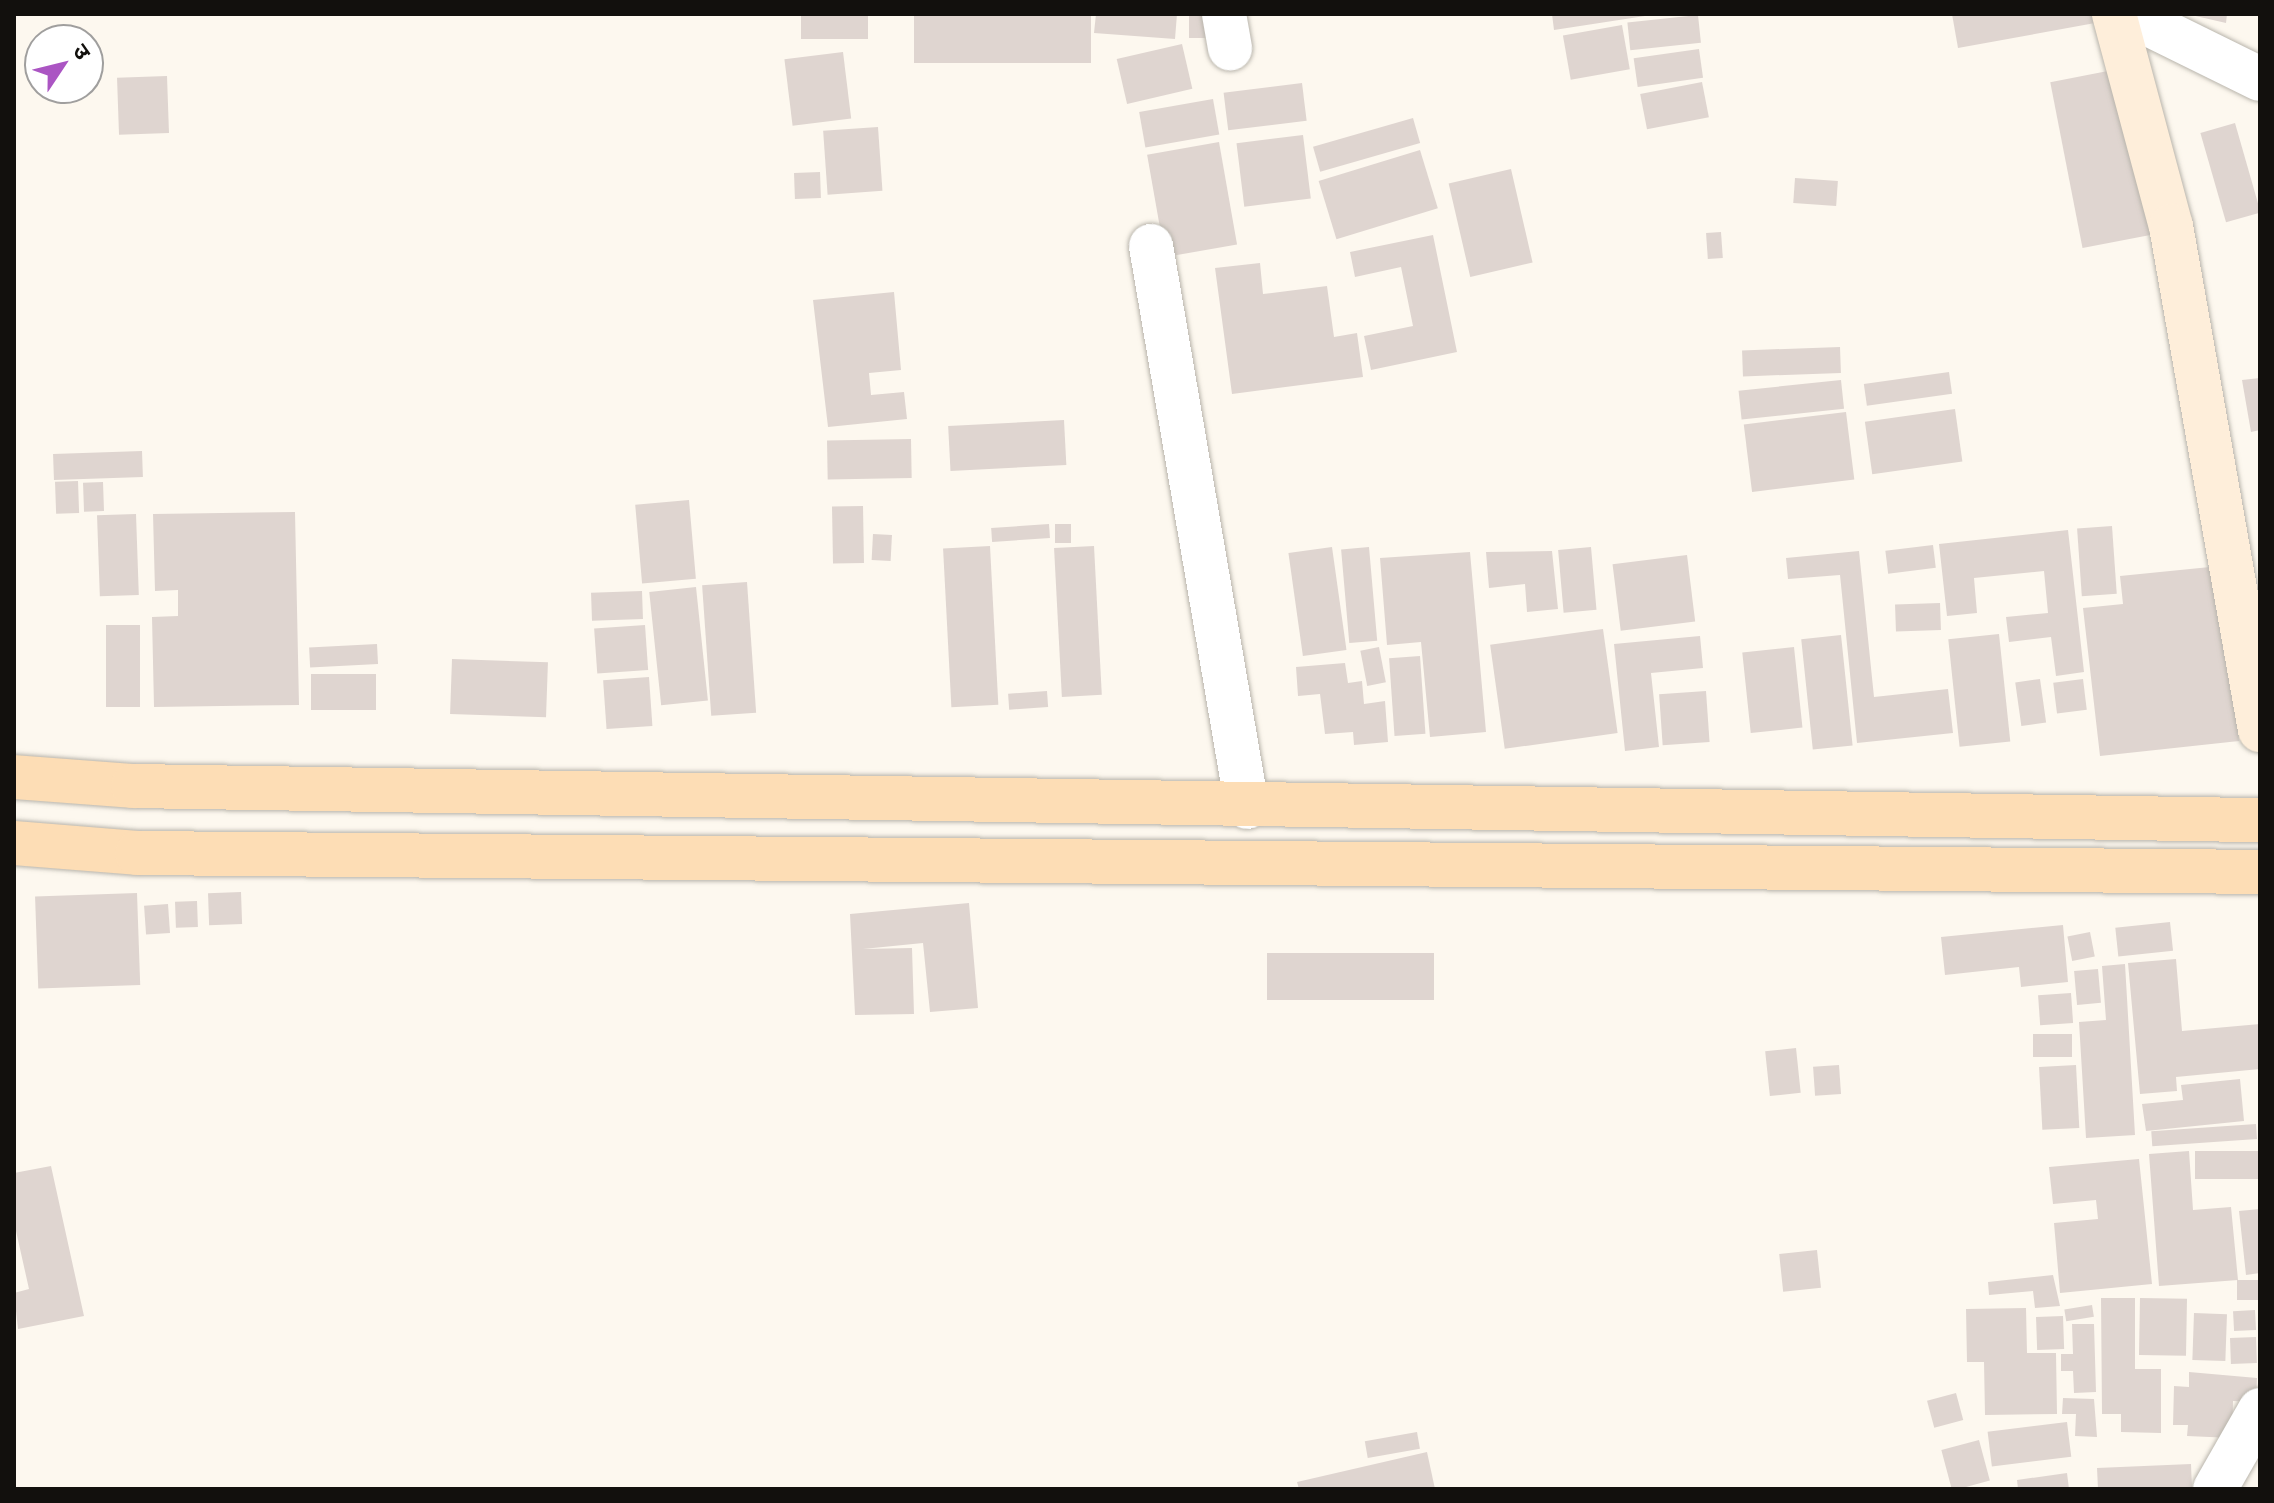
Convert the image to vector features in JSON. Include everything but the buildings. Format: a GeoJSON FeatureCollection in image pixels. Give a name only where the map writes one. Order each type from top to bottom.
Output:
{"type":"FeatureCollection","features":[{"type":"Feature","properties":{"kind":"main road"},"geometry":{"type":"LineString","coordinates":[[14,777],[133,786],[1247,807],[2260,820]]}},
{"type":"Feature","properties":{"kind":"main road"},"geometry":{"type":"LineString","coordinates":[[14,843],[137,853],[2260,872]]}},
{"type":"Feature","properties":{"kind":"street"},"geometry":{"type":"LineString","coordinates":[[2114,14],[2171,226],[2260,730]]}},
{"type":"Feature","properties":{"kind":"street"},"geometry":{"type":"LineString","coordinates":[[2128,14],[2260,79]]}},
{"type":"Feature","properties":{"kind":"street"},"geometry":{"type":"LineString","coordinates":[[1151,246],[1247,807]]}},
{"type":"Feature","properties":{"kind":"street"},"geometry":{"type":"LineString","coordinates":[[2215,1489],[2260,1410]]}}]}
